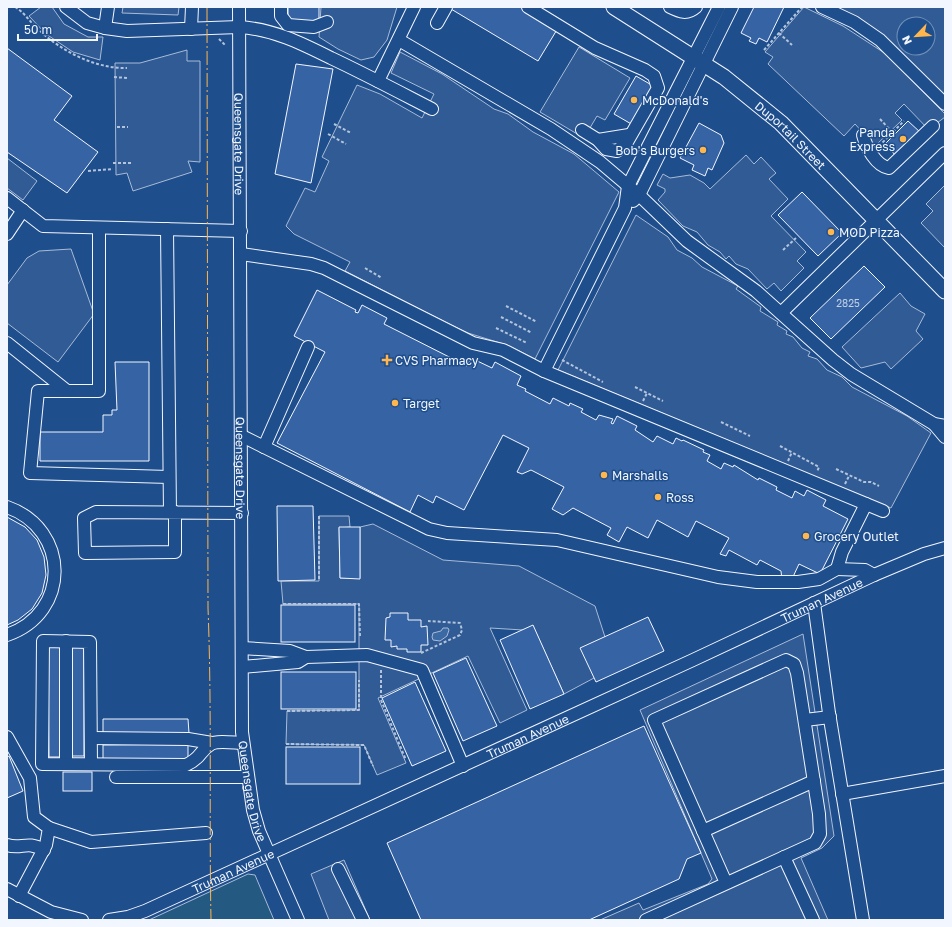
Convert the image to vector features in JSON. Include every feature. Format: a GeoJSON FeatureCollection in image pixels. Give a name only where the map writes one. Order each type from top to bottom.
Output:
{"type":"FeatureCollection","features":[{"type":"Feature","properties":{"kind":"main road","name":"Duportail Street"},"geometry":{"type":"LineString","coordinates":[[614,7],[740,88],[781,123],[945,291]]}},
{"type":"Feature","properties":{"kind":"street"},"geometry":{"type":"LineString","coordinates":[[66,7],[87,23],[125,31],[239,27],[257,28],[278,33],[378,81],[432,109]]}},
{"type":"Feature","properties":{"kind":"street"},"geometry":{"type":"LineString","coordinates":[[99,7],[102,27]]}},
{"type":"Feature","properties":{"kind":"street"},"geometry":{"type":"LineString","coordinates":[[102,27],[108,7]]}},
{"type":"Feature","properties":{"kind":"street"},"geometry":{"type":"LineString","coordinates":[[191,29],[192,7]]}},
{"type":"Feature","properties":{"kind":"street","name":"Queensgate Drive"},"geometry":{"type":"LineString","coordinates":[[239,7],[243,743],[253,810],[269,854],[298,920]]}},
{"type":"Feature","properties":{"kind":"street"},"geometry":{"type":"LineString","coordinates":[[281,7],[281,16],[288,25],[314,27],[327,22]]}},
{"type":"Feature","properties":{"kind":"street"},"geometry":{"type":"LineString","coordinates":[[378,81],[414,7]]}},
{"type":"Feature","properties":{"kind":"street"},"geometry":{"type":"LineString","coordinates":[[437,23],[446,7]]}},
{"type":"Feature","properties":{"kind":"street"},"geometry":{"type":"LineString","coordinates":[[528,7],[595,48],[645,70],[654,76],[658,88],[629,136],[598,140],[582,130]]}},
{"type":"Feature","properties":{"kind":"street"},"geometry":{"type":"LineString","coordinates":[[670,7],[678,11],[686,12],[696,7]]}},
{"type":"Feature","properties":{"kind":"street"},"geometry":{"type":"LineString","coordinates":[[625,208],[639,195],[699,61],[719,7]]}},
{"type":"Feature","properties":{"kind":"street"},"geometry":{"type":"LineString","coordinates":[[544,372],[625,208],[628,186],[699,61],[732,7]]}},
{"type":"Feature","properties":{"kind":"street"},"geometry":{"type":"LineString","coordinates":[[822,7],[854,22],[880,40],[945,104]]}},
{"type":"Feature","properties":{"kind":"street"},"geometry":{"type":"LineString","coordinates":[[399,40],[564,137],[600,162],[639,195],[687,241],[756,291],[826,355],[851,374],[940,425],[945,437]]}},
{"type":"Feature","properties":{"kind":"street"},"geometry":{"type":"LineString","coordinates":[[863,135],[866,148],[883,166],[889,168],[933,126]]}},
{"type":"Feature","properties":{"kind":"street"},"geometry":{"type":"LineString","coordinates":[[781,313],[945,153]]}},
{"type":"Feature","properties":{"kind":"street"},"geometry":{"type":"LineString","coordinates":[[7,198],[43,226],[241,231]]}},
{"type":"Feature","properties":{"kind":"street"},"geometry":{"type":"LineString","coordinates":[[7,234],[22,210]]}},
{"type":"Feature","properties":{"kind":"street"},"geometry":{"type":"LineString","coordinates":[[98,228],[99,392],[38,391],[30,473],[170,476]]}},
{"type":"Feature","properties":{"kind":"street"},"geometry":{"type":"LineString","coordinates":[[168,229],[170,476],[172,512],[175,552],[85,554],[84,518],[96,512],[172,512],[242,513]]}},
{"type":"Feature","properties":{"kind":"street"},"geometry":{"type":"LineString","coordinates":[[241,254],[310,264],[324,268],[473,343],[503,350],[544,372],[883,511]]}},
{"type":"Feature","properties":{"kind":"street"},"geometry":{"type":"LineString","coordinates":[[7,343],[68,391]]}},
{"type":"Feature","properties":{"kind":"street"},"geometry":{"type":"LineString","coordinates":[[264,447],[308,347]]}},
{"type":"Feature","properties":{"kind":"street"},"geometry":{"type":"LineString","coordinates":[[242,436],[429,529],[447,533],[557,540],[718,577],[757,582],[798,582],[819,579],[837,569],[865,570],[874,575]]}},
{"type":"Feature","properties":{"kind":"street"},"geometry":{"type":"LineString","coordinates":[[837,569],[842,552],[866,504]]}},
{"type":"Feature","properties":{"kind":"street"},"geometry":{"type":"LineString","coordinates":[[7,507],[20,511],[37,524],[49,541],[55,563],[54,586],[45,608],[29,624],[7,635]]}},
{"type":"Feature","properties":{"kind":"street","name":"Truman Avenue"},"geometry":{"type":"LineString","coordinates":[[109,920],[128,917],[145,911],[463,766],[874,575],[924,554],[945,548]]}},
{"type":"Feature","properties":{"kind":"street"},"geometry":{"type":"LineString","coordinates":[[814,603],[830,718],[863,920]]}},
{"type":"Feature","properties":{"kind":"street"},"geometry":{"type":"LineString","coordinates":[[91,764],[90,642],[43,641],[42,764],[186,765],[197,760],[204,749],[212,743]]}},
{"type":"Feature","properties":{"kind":"street"},"geometry":{"type":"LineString","coordinates":[[66,642],[66,764]]}},
{"type":"Feature","properties":{"kind":"street"},"geometry":{"type":"LineString","coordinates":[[242,648],[290,651],[306,656],[367,655],[422,670],[463,766]]}},
{"type":"Feature","properties":{"kind":"street"},"geometry":{"type":"LineString","coordinates":[[242,667],[298,662],[306,656]]}},
{"type":"Feature","properties":{"kind":"street"},"geometry":{"type":"LineString","coordinates":[[646,920],[665,916],[726,883],[815,843],[820,834],[814,781],[797,673],[794,664],[786,660],[654,720],[726,883]]}},
{"type":"Feature","properties":{"kind":"street"},"geometry":{"type":"LineString","coordinates":[[805,720],[830,718]]}},
{"type":"Feature","properties":{"kind":"street"},"geometry":{"type":"LineString","coordinates":[[7,737],[30,778],[34,817],[49,828],[91,842],[206,833]]}},
{"type":"Feature","properties":{"kind":"street"},"geometry":{"type":"LineString","coordinates":[[91,738],[188,738],[212,743],[243,743]]}},
{"type":"Feature","properties":{"kind":"street"},"geometry":{"type":"LineString","coordinates":[[116,777],[247,776]]}},
{"type":"Feature","properties":{"kind":"street"},"geometry":{"type":"LineString","coordinates":[[842,794],[945,776]]}},
{"type":"Feature","properties":{"kind":"street"},"geometry":{"type":"LineString","coordinates":[[704,831],[814,781]]}},
{"type":"Feature","properties":{"kind":"street"},"geometry":{"type":"LineString","coordinates":[[19,896],[44,850],[49,828]]}},
{"type":"Feature","properties":{"kind":"street"},"geometry":{"type":"LineString","coordinates":[[7,845],[14,847],[34,844],[44,850]]}},
{"type":"Feature","properties":{"kind":"street"},"geometry":{"type":"LineString","coordinates":[[784,857],[813,920]]}},
{"type":"Feature","properties":{"kind":"street"},"geometry":{"type":"LineString","coordinates":[[338,869],[362,920]]}},
{"type":"Feature","properties":{"kind":"street"},"geometry":{"type":"LineString","coordinates":[[7,889],[51,912],[82,920]]}},
{"type":"Feature","properties":{"kind":"path"},"geometry":{"type":"LineString","coordinates":[[14,7],[20,10],[46,37],[67,51],[114,68],[127,68]]}},
{"type":"Feature","properties":{"kind":"path"},"geometry":{"type":"LineString","coordinates":[[764,50],[802,7]]}},
{"type":"Feature","properties":{"kind":"path"},"geometry":{"type":"LineString","coordinates":[[779,34],[792,45]]}},
{"type":"Feature","properties":{"kind":"path"},"geometry":{"type":"LineString","coordinates":[[114,77],[127,78]]}},
{"type":"Feature","properties":{"kind":"path"},"geometry":{"type":"LineString","coordinates":[[880,118],[892,132]]}},
{"type":"Feature","properties":{"kind":"path"},"geometry":{"type":"LineString","coordinates":[[876,148],[904,121]]}},
{"type":"Feature","properties":{"kind":"path"},"geometry":{"type":"LineString","coordinates":[[334,124],[351,133]]}},
{"type":"Feature","properties":{"kind":"path"},"geometry":{"type":"LineString","coordinates":[[117,127],[128,127]]}},
{"type":"Feature","properties":{"kind":"path"},"geometry":{"type":"LineString","coordinates":[[328,134],[346,144]]}},
{"type":"Feature","properties":{"kind":"path"},"geometry":{"type":"LineString","coordinates":[[113,163],[132,163]]}},
{"type":"Feature","properties":{"kind":"path"},"geometry":{"type":"LineString","coordinates":[[88,171],[113,169]]}},
{"type":"Feature","properties":{"kind":"path"},"geometry":{"type":"LineString","coordinates":[[783,250],[796,238]]}},
{"type":"Feature","properties":{"kind":"path"},"geometry":{"type":"LineString","coordinates":[[365,268],[382,278]]}},
{"type":"Feature","properties":{"kind":"path"},"geometry":{"type":"LineString","coordinates":[[506,306],[537,322]]}},
{"type":"Feature","properties":{"kind":"path"},"geometry":{"type":"LineString","coordinates":[[501,317],[532,333]]}},
{"type":"Feature","properties":{"kind":"path"},"geometry":{"type":"LineString","coordinates":[[496,328],[526,343]]}},
{"type":"Feature","properties":{"kind":"path"},"geometry":{"type":"LineString","coordinates":[[561,360],[603,382]]}},
{"type":"Feature","properties":{"kind":"path"},"geometry":{"type":"LineString","coordinates":[[635,387],[663,401]]}},
{"type":"Feature","properties":{"kind":"path"},"geometry":{"type":"LineString","coordinates":[[721,422],[750,436]]}},
{"type":"Feature","properties":{"kind":"path"},"geometry":{"type":"LineString","coordinates":[[780,446],[820,467]]}},
{"type":"Feature","properties":{"kind":"path"},"geometry":{"type":"LineString","coordinates":[[836,469],[864,482],[871,482],[879,486]]}},
{"type":"Feature","properties":{"kind":"path"},"geometry":{"type":"LineString","coordinates":[[318,516],[319,581]]}},
{"type":"Feature","properties":{"kind":"path"},"geometry":{"type":"LineString","coordinates":[[283,604],[359,604],[360,636]]}},
{"type":"Feature","properties":{"kind":"path"},"geometry":{"type":"LineString","coordinates":[[421,653],[460,636],[462,630],[460,623],[428,620]]}},
{"type":"Feature","properties":{"kind":"path"},"geometry":{"type":"LineString","coordinates":[[381,666],[381,700],[406,760]]}},
{"type":"Feature","properties":{"kind":"path"},"geometry":{"type":"LineString","coordinates":[[287,711],[359,710],[359,680]]}},
{"type":"Feature","properties":{"kind":"path"},"geometry":{"type":"LineString","coordinates":[[286,744],[364,745],[373,766]]}},
{"type":"Feature","properties":{"kind":"shaded area"},"geometry":{"type":"Polygon","coordinates":[[[41,7],[52,7],[64,24],[88,37],[103,37],[100,60],[73,52],[46,34],[29,16],[41,7]]]}},
{"type":"Feature","properties":{"kind":"shaded area"},"geometry":{"type":"Polygon","coordinates":[[[123,7],[179,7],[178,15],[122,13],[123,7]]]}},
{"type":"Feature","properties":{"kind":"shaded area"},"geometry":{"type":"Polygon","coordinates":[[[321,7],[397,7],[387,40],[374,57],[361,60],[338,49],[319,37],[321,7]]]}},
{"type":"Feature","properties":{"kind":"shaded area"},"geometry":{"type":"Polygon","coordinates":[[[804,7],[843,26],[886,54],[945,114],[945,117],[933,126],[930,131],[904,104],[895,113],[902,120],[875,146],[855,124],[844,136],[768,64],[773,57],[765,52],[804,7]]]}},
{"type":"Feature","properties":{"kind":"shaded area"},"geometry":{"type":"Polygon","coordinates":[[[838,7],[945,7],[945,102],[854,22],[838,7]]]}},
{"type":"Feature","properties":{"kind":"shaded area"},"geometry":{"type":"Polygon","coordinates":[[[579,47],[630,78],[605,120],[597,116],[584,138],[540,112],[579,47]]]}},
{"type":"Feature","properties":{"kind":"shaded area"},"geometry":{"type":"Polygon","coordinates":[[[187,50],[187,61],[200,61],[200,162],[188,161],[192,172],[133,191],[127,173],[116,175],[115,63],[140,63],[187,50]]]}},
{"type":"Feature","properties":{"kind":"shaded area"},"geometry":{"type":"Polygon","coordinates":[[[400,52],[442,74],[494,109],[508,114],[533,132],[574,154],[619,192],[535,359],[510,346],[468,333],[345,271],[350,262],[294,234],[286,226],[305,188],[315,192],[329,161],[322,157],[357,85],[380,94],[422,118],[434,94],[391,73],[400,52]]]}},
{"type":"Feature","properties":{"kind":"shaded area"},"geometry":{"type":"Polygon","coordinates":[[[746,155],[754,164],[761,157],[776,173],[769,179],[788,199],[771,216],[806,252],[797,261],[804,268],[781,291],[774,283],[767,289],[748,269],[736,264],[729,256],[726,259],[720,252],[708,245],[697,232],[683,226],[658,200],[665,192],[665,189],[657,185],[663,174],[670,178],[690,175],[704,183],[710,189],[746,155]]]}},
{"type":"Feature","properties":{"kind":"shaded area"},"geometry":{"type":"Polygon","coordinates":[[[7,158],[37,181],[23,200],[7,188],[7,158]]]}},
{"type":"Feature","properties":{"kind":"shaded area"},"geometry":{"type":"Polygon","coordinates":[[[945,185],[945,248],[921,223],[933,211],[926,204],[945,185]]]}},
{"type":"Feature","properties":{"kind":"shaded area"},"geometry":{"type":"Polygon","coordinates":[[[636,215],[668,237],[677,250],[692,258],[702,267],[738,286],[736,289],[761,307],[760,311],[778,322],[777,325],[787,331],[786,334],[793,337],[802,348],[810,352],[808,356],[817,359],[827,370],[842,377],[852,387],[907,416],[931,433],[891,508],[558,370],[636,215]]]}},
{"type":"Feature","properties":{"kind":"shaded area"},"geometry":{"type":"Polygon","coordinates":[[[71,249],[94,314],[58,362],[7,323],[7,285],[27,258],[39,251],[71,249]]]}},
{"type":"Feature","properties":{"kind":"shaded area"},"geometry":{"type":"Polygon","coordinates":[[[900,293],[911,306],[925,314],[916,331],[923,339],[891,369],[885,362],[861,368],[842,347],[900,293]]]}},
{"type":"Feature","properties":{"kind":"shaded area"},"geometry":{"type":"Polygon","coordinates":[[[319,516],[349,516],[350,527],[339,528],[340,578],[360,578],[360,527],[373,524],[443,560],[519,566],[595,606],[605,637],[594,678],[564,694],[533,626],[523,630],[490,628],[527,710],[500,723],[468,656],[378,698],[406,763],[377,775],[364,745],[286,744],[287,711],[359,710],[359,604],[283,604],[281,581],[319,581],[319,516]]]}},
{"type":"Feature","properties":{"kind":"shaded area"},"geometry":{"type":"Polygon","coordinates":[[[443,628],[448,628],[449,630],[447,636],[440,641],[433,640],[433,633],[441,631],[443,628]]]}},
{"type":"Feature","properties":{"kind":"shaded area"},"geometry":{"type":"Polygon","coordinates":[[[803,634],[834,836],[822,848],[801,858],[828,920],[600,920],[639,903],[643,910],[708,884],[712,879],[640,710],[803,634]]]}},
{"type":"Feature","properties":{"kind":"shaded area"},"geometry":{"type":"Polygon","coordinates":[[[344,860],[370,920],[329,920],[311,874],[344,860]]]}},
{"type":"Feature","properties":{"kind":"shaded area"},"geometry":{"type":"Polygon","coordinates":[[[248,874],[255,875],[274,920],[149,920],[248,874]]]}},
{"type":"Feature","properties":{"kind":"building"},"geometry":{"type":"Polygon","coordinates":[[[288,7],[319,7],[319,21],[288,21],[288,7]]]}},
{"type":"Feature","properties":{"kind":"building"},"geometry":{"type":"Polygon","coordinates":[[[452,7],[523,7],[558,28],[538,61],[451,9],[452,7]]]}},
{"type":"Feature","properties":{"kind":"building"},"geometry":{"type":"Polygon","coordinates":[[[754,7],[784,7],[767,42],[759,38],[756,44],[749,41],[751,38],[741,33],[754,7]]]}},
{"type":"Feature","properties":{"kind":"building"},"geometry":{"type":"Polygon","coordinates":[[[7,48],[72,96],[54,120],[98,152],[67,193],[7,152],[7,48]]]}},
{"type":"Feature","properties":{"kind":"building"},"geometry":{"type":"Polygon","coordinates":[[[296,64],[333,69],[311,183],[275,174],[296,64]]]}},
{"type":"Feature","properties":{"kind":"building","name":"McDonald's"},"geometry":{"type":"Polygon","coordinates":[[[636,76],[655,87],[633,125],[614,114],[636,76]]]}},
{"type":"Feature","properties":{"kind":"building","name":"Panda Express"},"geometry":{"type":"Polygon","coordinates":[[[908,121],[921,133],[897,157],[885,144],[908,121]]]}},
{"type":"Feature","properties":{"kind":"building","name":"Bob's Burgers"},"geometry":{"type":"Polygon","coordinates":[[[699,123],[721,135],[724,143],[712,170],[708,168],[705,176],[692,170],[694,165],[680,158],[699,123]]]}},
{"type":"Feature","properties":{"kind":"building"},"geometry":{"type":"Polygon","coordinates":[[[802,192],[842,233],[818,256],[778,215],[802,192]]]}},
{"type":"Feature","properties":{"kind":"building"},"geometry":{"type":"Polygon","coordinates":[[[864,266],[885,287],[831,339],[810,318],[864,266]]]}},
{"type":"Feature","properties":{"kind":"building"},"geometry":{"type":"Polygon","coordinates":[[[317,290],[356,310],[355,312],[358,313],[362,305],[387,318],[384,324],[467,366],[471,358],[492,368],[495,362],[521,376],[517,385],[526,389],[525,391],[550,404],[553,398],[569,406],[570,403],[583,409],[581,412],[596,420],[599,415],[613,419],[611,423],[613,424],[617,416],[637,426],[635,430],[653,442],[657,436],[673,444],[676,438],[682,441],[683,440],[704,450],[703,452],[710,455],[707,461],[721,469],[724,463],[733,467],[734,465],[758,480],[759,478],[777,487],[776,490],[792,498],[795,491],[804,496],[807,490],[826,500],[823,506],[848,519],[820,574],[799,564],[792,579],[782,580],[781,571],[760,560],[757,565],[729,550],[726,556],[720,554],[729,538],[696,521],[688,537],[657,520],[648,538],[627,527],[619,542],[607,535],[611,528],[573,508],[563,515],[552,509],[564,487],[531,470],[522,474],[517,472],[529,448],[503,435],[464,510],[436,496],[433,503],[418,495],[410,512],[277,443],[325,352],[294,336],[317,290]]]}},
{"type":"Feature","properties":{"kind":"building"},"geometry":{"type":"Polygon","coordinates":[[[115,362],[149,362],[149,461],[40,461],[40,432],[103,432],[103,415],[112,415],[112,410],[117,410],[115,362]]]}},
{"type":"Feature","properties":{"kind":"building"},"geometry":{"type":"Polygon","coordinates":[[[277,506],[313,506],[315,580],[278,581],[277,506]]]}},
{"type":"Feature","properties":{"kind":"building"},"geometry":{"type":"Polygon","coordinates":[[[7,517],[25,527],[37,540],[44,557],[46,575],[42,593],[32,609],[18,620],[7,625],[7,517]]]}},
{"type":"Feature","properties":{"kind":"building"},"geometry":{"type":"Polygon","coordinates":[[[339,527],[360,527],[360,579],[340,578],[339,527]]]}},
{"type":"Feature","properties":{"kind":"building"},"geometry":{"type":"Polygon","coordinates":[[[281,605],[355,605],[355,642],[281,642],[281,605]]]}},
{"type":"Feature","properties":{"kind":"building"},"geometry":{"type":"Polygon","coordinates":[[[390,613],[408,613],[408,620],[421,620],[421,627],[427,626],[428,645],[421,645],[421,652],[407,652],[407,649],[397,649],[397,646],[391,647],[391,640],[385,640],[386,618],[390,617],[390,613]]]}},
{"type":"Feature","properties":{"kind":"building"},"geometry":{"type":"Polygon","coordinates":[[[648,617],[664,651],[596,682],[580,648],[648,617]]]}},
{"type":"Feature","properties":{"kind":"building"},"geometry":{"type":"Polygon","coordinates":[[[533,625],[564,694],[530,709],[500,640],[533,625]]]}},
{"type":"Feature","properties":{"kind":"building"},"geometry":{"type":"Polygon","coordinates":[[[71,645],[84,645],[84,756],[72,756],[71,645]]]}},
{"type":"Feature","properties":{"kind":"building"},"geometry":{"type":"Polygon","coordinates":[[[48,646],[60,646],[61,757],[49,757],[48,646]]]}},
{"type":"Feature","properties":{"kind":"building"},"geometry":{"type":"Polygon","coordinates":[[[466,658],[497,726],[463,741],[433,673],[466,658]]]}},
{"type":"Feature","properties":{"kind":"building"},"geometry":{"type":"Polygon","coordinates":[[[281,672],[356,672],[356,709],[281,709],[281,672]]]}},
{"type":"Feature","properties":{"kind":"building"},"geometry":{"type":"Polygon","coordinates":[[[415,682],[446,751],[412,766],[382,698],[415,682]]]}},
{"type":"Feature","properties":{"kind":"building"},"geometry":{"type":"Polygon","coordinates":[[[103,719],[188,719],[189,733],[103,734],[103,719]]]}},
{"type":"Feature","properties":{"kind":"building"},"geometry":{"type":"Polygon","coordinates":[[[644,726],[701,853],[687,859],[679,879],[589,920],[421,920],[387,843],[644,726]]]}},
{"type":"Feature","properties":{"kind":"building"},"geometry":{"type":"Polygon","coordinates":[[[188,744],[188,759],[103,759],[103,745],[188,744]]]}},
{"type":"Feature","properties":{"kind":"building"},"geometry":{"type":"Polygon","coordinates":[[[286,747],[360,747],[360,784],[286,784],[286,747]]]}},
{"type":"Feature","properties":{"kind":"building"},"geometry":{"type":"Polygon","coordinates":[[[9,756],[23,791],[7,798],[7,757],[9,756]]]}},
{"type":"Feature","properties":{"kind":"building"},"geometry":{"type":"Polygon","coordinates":[[[63,772],[92,772],[92,791],[63,791],[63,772]]]}},
{"type":"Feature","properties":{"kind":"power"},"geometry":{"type":"LineString","coordinates":[[207,7],[208,608],[210,686],[211,920]]}},
{"type":"Feature","properties":{"kind":"place","name":"McDonald's"},"geometry":{"type":"Point","coordinates":[634,100]}},
{"type":"Feature","properties":{"kind":"place","name":"Panda Express"},"geometry":{"type":"Point","coordinates":[903,139]}},
{"type":"Feature","properties":{"kind":"place","name":"Bob's Burgers"},"geometry":{"type":"Point","coordinates":[703,150]}},
{"type":"Feature","properties":{"kind":"place","name":"MOD Pizza"},"geometry":{"type":"Point","coordinates":[831,232]}},
{"type":"Feature","properties":{"kind":"place","name":"CVS Pharmacy"},"geometry":{"type":"Point","coordinates":[387,360]}},
{"type":"Feature","properties":{"kind":"place","name":"Target"},"geometry":{"type":"Point","coordinates":[395,403]}},
{"type":"Feature","properties":{"kind":"place","name":"Marshalls"},"geometry":{"type":"Point","coordinates":[604,475]}},
{"type":"Feature","properties":{"kind":"place","name":"Ross"},"geometry":{"type":"Point","coordinates":[658,497]}},
{"type":"Feature","properties":{"kind":"place","name":"Grocery Outlet"},"geometry":{"type":"Point","coordinates":[806,536]}}]}
